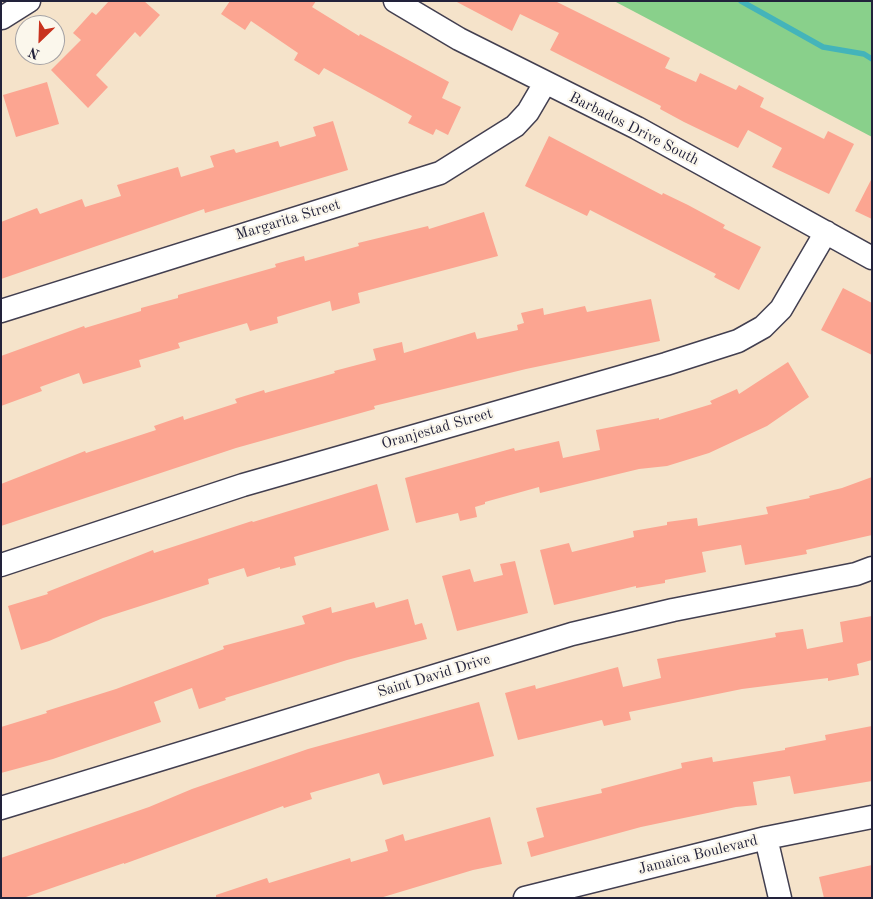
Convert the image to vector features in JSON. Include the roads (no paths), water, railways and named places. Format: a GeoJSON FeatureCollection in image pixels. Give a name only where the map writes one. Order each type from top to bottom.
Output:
{"type":"FeatureCollection","features":[{"type":"Feature","properties":{"kind":"street"},"geometry":{"type":"LineString","coordinates":[[2,18],[29,1]]}},
{"type":"Feature","properties":{"kind":"street","name":"Barbados Drive South"},"geometry":{"type":"LineString","coordinates":[[395,1],[459,39],[637,128],[872,258]]}},
{"type":"Feature","properties":{"kind":"street","name":"Margarita Street"},"geometry":{"type":"LineString","coordinates":[[1,311],[440,173],[515,126],[528,112],[545,83]]}},
{"type":"Feature","properties":{"kind":"street","name":"Oranjestad Street"},"geometry":{"type":"LineString","coordinates":[[1,565],[243,485],[666,364],[738,341],[762,327],[781,310],[826,232]]}},
{"type":"Feature","properties":{"kind":"street","name":"Saint David Drive"},"geometry":{"type":"LineString","coordinates":[[1,808],[572,634],[673,610],[856,574],[872,568]]}},
{"type":"Feature","properties":{"kind":"street","name":"Jamaica Boulevard"},"geometry":{"type":"LineString","coordinates":[[525,898],[766,838],[872,817]]}},
{"type":"Feature","properties":{"kind":"street"},"geometry":{"type":"LineString","coordinates":[[766,838],[780,898]]}},
{"type":"Feature","properties":{"kind":"waterway"},"geometry":{"type":"LineString","coordinates":[[741,1],[823,47],[864,54],[872,59]]}}]}
